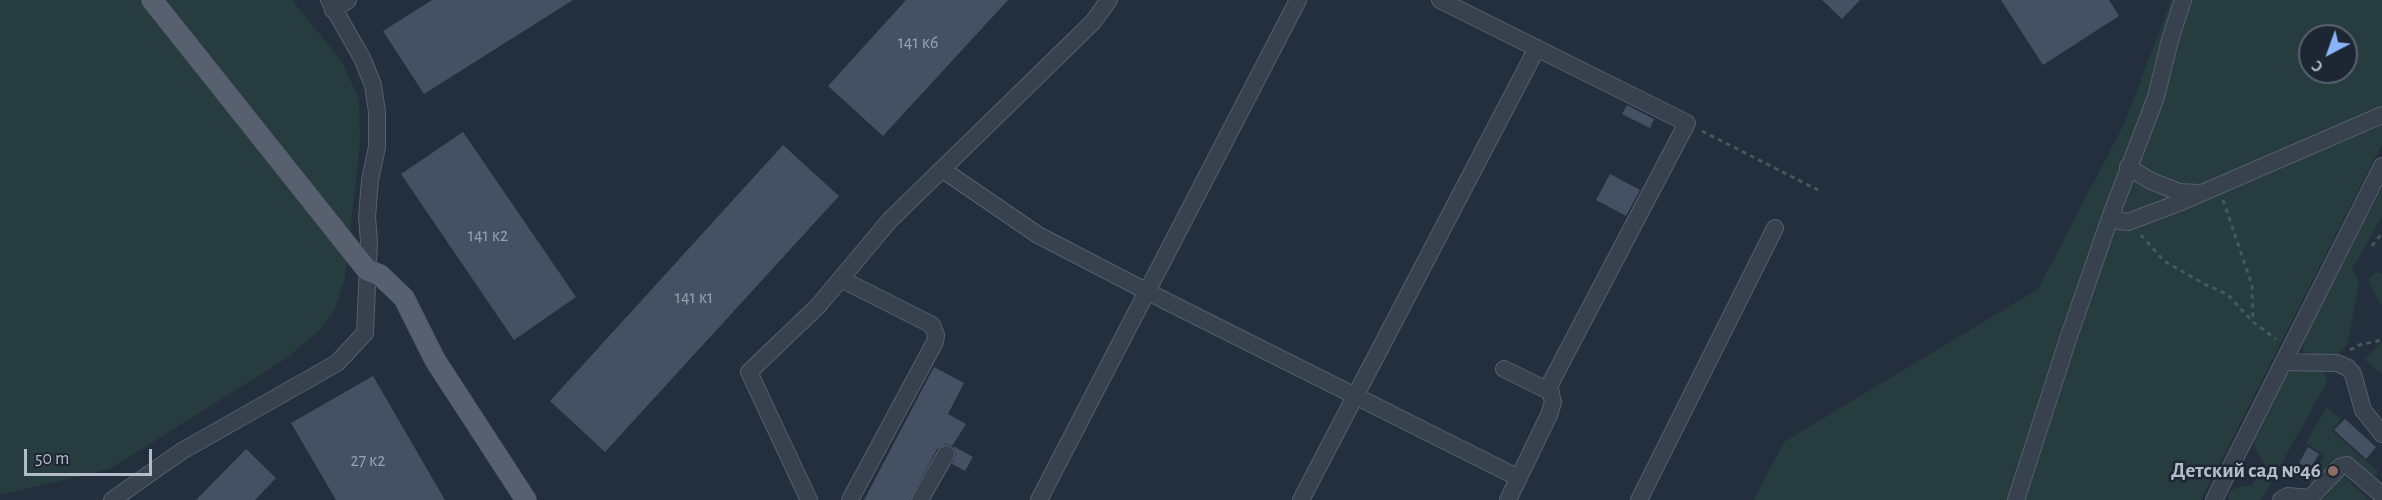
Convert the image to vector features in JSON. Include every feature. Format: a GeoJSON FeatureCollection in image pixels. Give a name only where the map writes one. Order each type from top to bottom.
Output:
{"type":"FeatureCollection","features":[{"type":"Feature","properties":{"kind":"main road"},"geometry":{"type":"LineString","coordinates":[[152,0],[367,270],[380,275],[404,298],[435,360],[526,500]]}},
{"type":"Feature","properties":{"kind":"street"},"geometry":{"type":"LineString","coordinates":[[112,500],[182,451],[337,363],[365,333],[369,242],[367,217],[370,180],[377,147],[377,112],[373,85],[362,58],[331,4],[348,0]]}},
{"type":"Feature","properties":{"kind":"street"},"geometry":{"type":"LineString","coordinates":[[809,500],[749,372],[818,306],[890,220],[1093,22],[1110,0]]}},
{"type":"Feature","properties":{"kind":"street"},"geometry":{"type":"LineString","coordinates":[[1039,500],[1298,0]]}},
{"type":"Feature","properties":{"kind":"street"},"geometry":{"type":"LineString","coordinates":[[1440,0],[1687,123],[1550,386],[1553,402],[1549,415],[1508,500]]}},
{"type":"Feature","properties":{"kind":"street"},"geometry":{"type":"LineString","coordinates":[[2016,500],[2111,215],[2156,98],[2170,40],[2183,0]]}},
{"type":"Feature","properties":{"kind":"street"},"geometry":{"type":"LineString","coordinates":[[1301,500],[1537,48]]}},
{"type":"Feature","properties":{"kind":"street"},"geometry":{"type":"LineString","coordinates":[[2111,215],[2119,221],[2128,222],[2202,193],[2382,115]]}},
{"type":"Feature","properties":{"kind":"street"},"geometry":{"type":"LineString","coordinates":[[2214,500],[2382,166]]}},
{"type":"Feature","properties":{"kind":"street"},"geometry":{"type":"LineString","coordinates":[[2128,167],[2151,181],[2179,192],[2202,193]]}},
{"type":"Feature","properties":{"kind":"street"},"geometry":{"type":"LineString","coordinates":[[943,170],[1038,235],[1519,478]]}},
{"type":"Feature","properties":{"kind":"street"},"geometry":{"type":"LineString","coordinates":[[1639,500],[1775,228]]}},
{"type":"Feature","properties":{"kind":"street"},"geometry":{"type":"LineString","coordinates":[[841,279],[932,325],[936,335],[935,342],[850,500]]}},
{"type":"Feature","properties":{"kind":"street"},"geometry":{"type":"LineString","coordinates":[[2287,355],[2337,363],[2348,368],[2353,374],[2364,410],[2382,434]]}},
{"type":"Feature","properties":{"kind":"street"},"geometry":{"type":"LineString","coordinates":[[1503,369],[1551,392]]}},
{"type":"Feature","properties":{"kind":"street"},"geometry":{"type":"LineString","coordinates":[[920,500],[946,454]]}},
{"type":"Feature","properties":{"kind":"street"},"geometry":{"type":"LineString","coordinates":[[2282,500],[2288,496],[2310,498],[2340,467],[2347,465],[2382,495]]}},
{"type":"Feature","properties":{"kind":"path"},"geometry":{"type":"LineString","coordinates":[[1687,123],[1818,190]]}},
{"type":"Feature","properties":{"kind":"path"},"geometry":{"type":"LineString","coordinates":[[2218,186],[2252,285],[2253,322]]}},
{"type":"Feature","properties":{"kind":"path"},"geometry":{"type":"LineString","coordinates":[[2128,222],[2164,261],[2205,285],[2227,294],[2287,355]]}},
{"type":"Feature","properties":{"kind":"path"},"geometry":{"type":"LineString","coordinates":[[2372,246],[2382,233]]}},
{"type":"Feature","properties":{"kind":"path"},"geometry":{"type":"LineString","coordinates":[[2337,363],[2352,349],[2382,340]]}},
{"type":"Feature","properties":{"kind":"green space"},"geometry":{"type":"Polygon","coordinates":[[[0,0],[292,0],[343,63],[359,100],[360,143],[345,278],[335,310],[322,328],[287,358],[110,469],[0,495],[0,0]]]}},
{"type":"Feature","properties":{"kind":"green space"},"geometry":{"type":"Polygon","coordinates":[[[2171,0],[2382,0],[2382,144],[2201,500],[1754,500],[1784,442],[2038,289],[2125,122],[2171,0]]]}},
{"type":"Feature","properties":{"kind":"green space"},"geometry":{"type":"Polygon","coordinates":[[[2382,188],[2382,217],[2352,269],[2359,281],[2348,343],[2336,356],[2311,357],[2303,351],[2304,340],[2382,188]]]}},
{"type":"Feature","properties":{"kind":"green space"},"geometry":{"type":"Polygon","coordinates":[[[2376,272],[2382,274],[2382,307],[2369,279],[2376,272]]]}},
{"type":"Feature","properties":{"kind":"green space"},"geometry":{"type":"Polygon","coordinates":[[[2382,341],[2382,372],[2381,374],[2365,360],[2382,341]]]}},
{"type":"Feature","properties":{"kind":"green space"},"geometry":{"type":"Polygon","coordinates":[[[2293,368],[2323,370],[2327,379],[2326,384],[2261,500],[2229,500],[2228,494],[2235,488],[2252,485],[2263,467],[2264,463],[2255,448],[2254,441],[2287,374],[2293,368]]]}},
{"type":"Feature","properties":{"kind":"green space"},"geometry":{"type":"Polygon","coordinates":[[[2326,407],[2341,419],[2332,431],[2378,472],[2373,478],[2339,458],[2314,486],[2306,481],[2325,456],[2306,443],[2326,407]]]}},
{"type":"Feature","properties":{"kind":"green space"},"geometry":{"type":"Polygon","coordinates":[[[2343,476],[2370,500],[2322,500],[2343,476]]]}},
{"type":"Feature","properties":{"kind":"building"},"geometry":{"type":"Polygon","coordinates":[[[432,0],[573,0],[424,94],[383,31],[432,0]]]}},
{"type":"Feature","properties":{"kind":"building"},"geometry":{"type":"Polygon","coordinates":[[[906,0],[1008,0],[883,136],[828,86],[906,0]]]}},
{"type":"Feature","properties":{"kind":"building"},"geometry":{"type":"Polygon","coordinates":[[[1822,0],[1860,0],[1842,19],[1822,0]]]}},
{"type":"Feature","properties":{"kind":"building"},"geometry":{"type":"Polygon","coordinates":[[[2001,0],[2109,0],[2119,16],[2043,65],[2001,0]]]}},
{"type":"Feature","properties":{"kind":"building"},"geometry":{"type":"Polygon","coordinates":[[[1627,105],[1654,119],[1650,128],[1622,114],[1627,105]]]}},
{"type":"Feature","properties":{"kind":"building"},"geometry":{"type":"Polygon","coordinates":[[[463,132],[576,297],[514,340],[401,174],[463,132]]]}},
{"type":"Feature","properties":{"kind":"building"},"geometry":{"type":"Polygon","coordinates":[[[783,145],[839,196],[605,452],[550,401],[783,145]]]}},
{"type":"Feature","properties":{"kind":"building"},"geometry":{"type":"Polygon","coordinates":[[[1610,174],[1640,190],[1626,216],[1596,200],[1610,174]]]}},
{"type":"Feature","properties":{"kind":"building"},"geometry":{"type":"Polygon","coordinates":[[[934,367],[964,383],[948,414],[966,424],[952,446],[945,444],[937,449],[910,500],[864,500],[934,367]]]}},
{"type":"Feature","properties":{"kind":"building"},"geometry":{"type":"Polygon","coordinates":[[[373,376],[445,500],[336,500],[291,423],[373,376]]]}},
{"type":"Feature","properties":{"kind":"building"},"geometry":{"type":"Polygon","coordinates":[[[2345,419],[2376,447],[2366,459],[2334,430],[2345,419]]]}},
{"type":"Feature","properties":{"kind":"building"},"geometry":{"type":"Polygon","coordinates":[[[953,446],[973,457],[965,471],[952,464],[956,454],[953,446]]]}},
{"type":"Feature","properties":{"kind":"building"},"geometry":{"type":"Polygon","coordinates":[[[2308,447],[2319,454],[2310,469],[2299,463],[2308,447]]]}},
{"type":"Feature","properties":{"kind":"building"},"geometry":{"type":"Polygon","coordinates":[[[246,449],[276,478],[255,500],[196,500],[246,449]]]}},
{"type":"Feature","properties":{"kind":"place","name":"Детский сад №46"},"geometry":{"type":"Point","coordinates":[2333,471]}}]}
